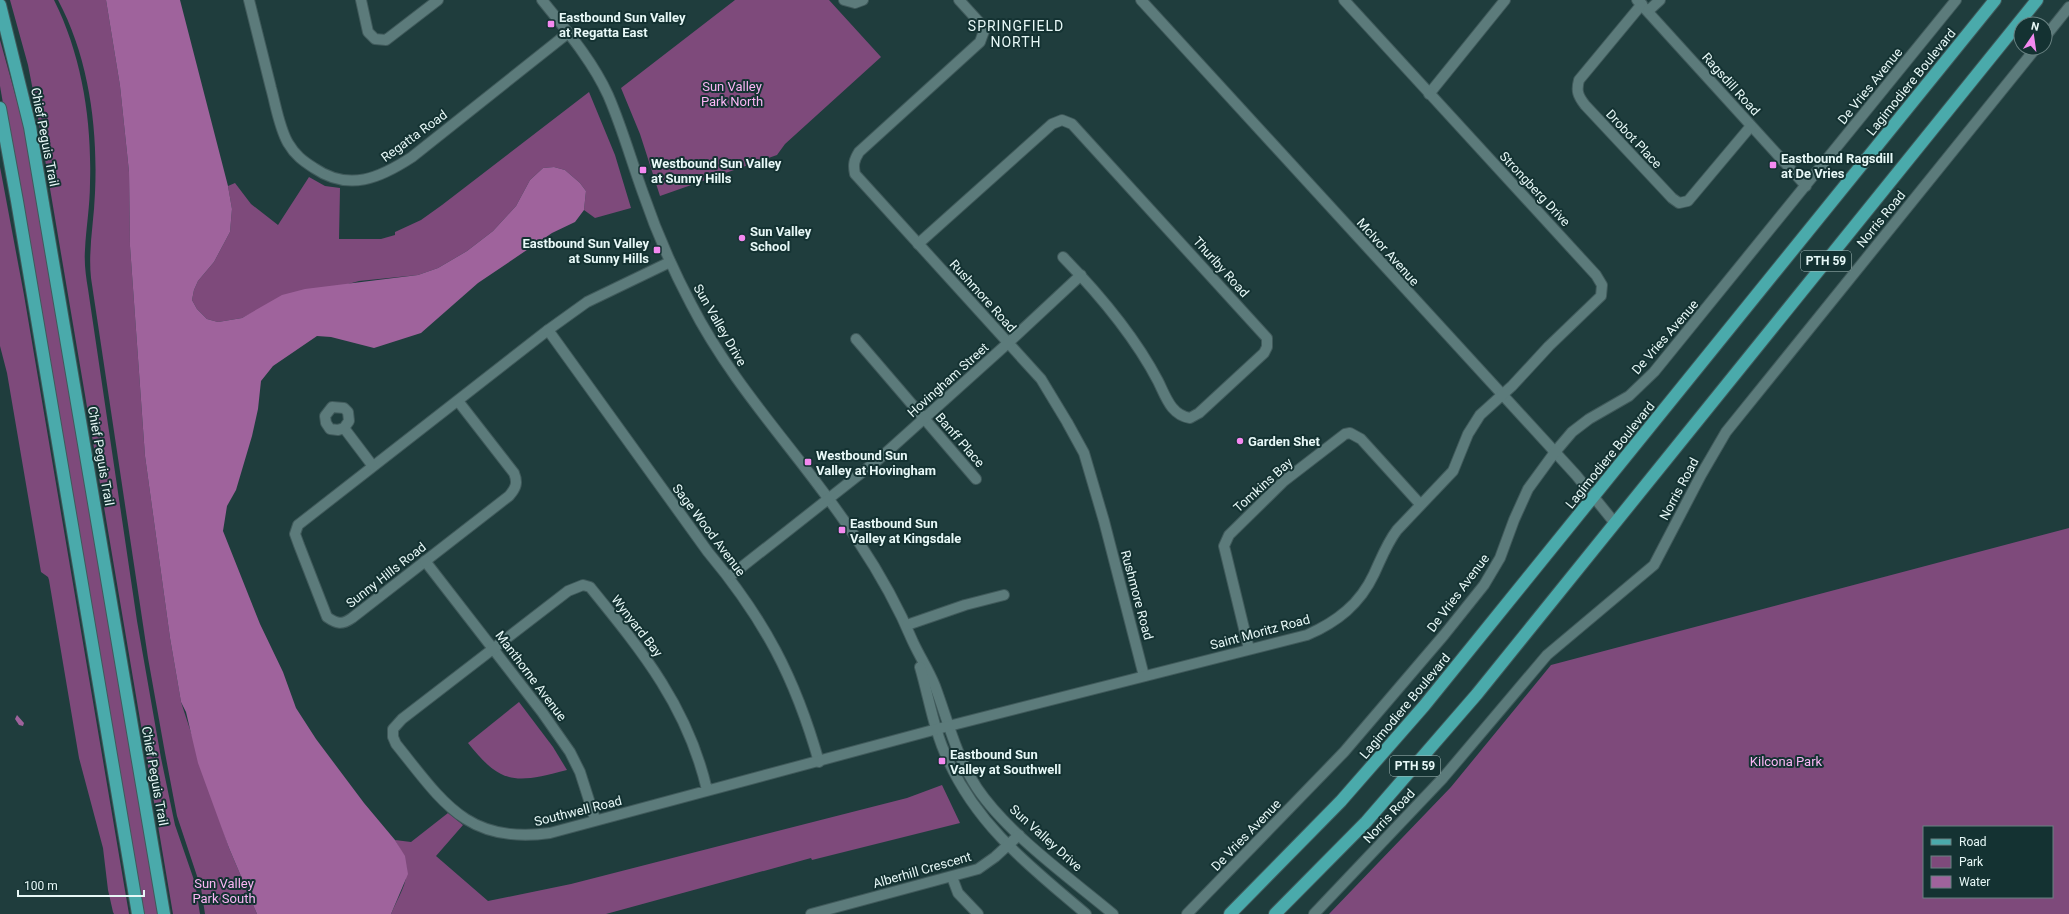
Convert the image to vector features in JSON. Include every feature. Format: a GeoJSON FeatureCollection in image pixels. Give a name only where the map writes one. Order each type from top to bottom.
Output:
{"type":"FeatureCollection","features":[{"type":"Feature","properties":{"kind":"main road","name":"Lagimodiere Boulevard"},"geometry":{"type":"LineString","coordinates":[[1230,914],[1325,817],[1393,743],[1595,496],[1995,0]]}},
{"type":"Feature","properties":{"kind":"main road","name":"PTH 59"},"geometry":{"type":"LineString","coordinates":[[1276,914],[1366,822],[1436,742],[2037,0]]}},
{"type":"Feature","properties":{"kind":"main road","name":"Chief Peguis Trail"},"geometry":{"type":"LineString","coordinates":[[0,5],[30,126],[164,914]]}},
{"type":"Feature","properties":{"kind":"main road"},"geometry":{"type":"LineString","coordinates":[[0,108],[15,188],[138,914]]}},
{"type":"Feature","properties":{"kind":"street","name":"Regatta Road"},"geometry":{"type":"LineString","coordinates":[[249,0],[276,107],[288,143],[299,158],[319,172],[338,180],[370,179],[388,172],[412,157],[568,33]]}},
{"type":"Feature","properties":{"kind":"street"},"geometry":{"type":"LineString","coordinates":[[361,0],[368,32],[375,39],[386,40],[438,0]]}},
{"type":"Feature","properties":{"kind":"street","name":"Sun Valley Drive"},"geometry":{"type":"LineString","coordinates":[[542,0],[568,33],[606,92],[626,140],[642,192],[670,262],[692,305],[726,364],[744,391],[828,499],[857,539],[888,588],[907,624],[934,685],[948,726],[966,769],[978,790],[1004,821],[1019,835],[1113,914]]}},
{"type":"Feature","properties":{"kind":"street"},"geometry":{"type":"LineString","coordinates":[[844,0],[855,3],[862,0]]}},
{"type":"Feature","properties":{"kind":"street","name":"Rushmore Road"},"geometry":{"type":"LineString","coordinates":[[959,0],[980,23],[984,31],[980,42],[859,152],[854,158],[853,166],[855,174],[1041,379],[1084,453],[1104,521],[1144,676]]}},
{"type":"Feature","properties":{"kind":"street","name":"McIvor Avenue"},"geometry":{"type":"LineString","coordinates":[[1141,0],[1595,496],[1614,522]]}},
{"type":"Feature","properties":{"kind":"street","name":"Strongberg Drive"},"geometry":{"type":"LineString","coordinates":[[1344,0],[1596,275],[1602,284],[1601,296],[1549,346],[1528,370],[1501,395]]}},
{"type":"Feature","properties":{"kind":"street"},"geometry":{"type":"LineString","coordinates":[[1429,94],[1505,0]]}},
{"type":"Feature","properties":{"kind":"street"},"geometry":{"type":"LineString","coordinates":[[1642,5],[1660,0]]}},
{"type":"Feature","properties":{"kind":"street","name":"De Vries Avenue"},"geometry":{"type":"LineString","coordinates":[[1187,914],[1344,752],[1444,635],[1484,585],[1500,558],[1514,520],[1528,489],[1555,452],[1588,419],[1629,396],[1654,372],[1956,0]]}},
{"type":"Feature","properties":{"kind":"street","name":"Drobot Place"},"geometry":{"type":"LineString","coordinates":[[1642,5],[1579,80],[1576,88],[1578,96],[1585,105],[1672,198],[1679,203],[1688,201],[1751,126]]}},
{"type":"Feature","properties":{"kind":"street","name":"Ragsdill Road"},"geometry":{"type":"LineString","coordinates":[[1642,5],[1806,186]]}},
{"type":"Feature","properties":{"kind":"street"},"geometry":{"type":"LineString","coordinates":[[2053,27],[2069,7]]}},
{"type":"Feature","properties":{"kind":"street","name":"Norris Road"},"geometry":{"type":"LineString","coordinates":[[1314,914],[1442,778],[1547,655],[1654,565],[1701,475],[1726,432],[2030,56]]}},
{"type":"Feature","properties":{"kind":"street","name":"Thurlby Road"},"geometry":{"type":"LineString","coordinates":[[918,244],[1052,124],[1062,120],[1072,124],[1262,332],[1267,338],[1267,347],[1264,353],[1199,414],[1190,418],[1180,416],[1170,405],[1135,341],[1081,275],[1063,257]]}},
{"type":"Feature","properties":{"kind":"street","name":"Sunny Hills Road"},"geometry":{"type":"LineString","coordinates":[[458,401],[514,473],[517,481],[515,490],[344,623],[336,623],[327,617],[297,540],[296,534],[298,525],[372,465],[458,401],[548,330],[587,302],[670,262]]}},
{"type":"Feature","properties":{"kind":"street","name":"Hovingham Street"},"geometry":{"type":"LineString","coordinates":[[729,577],[879,459],[1081,275]]}},
{"type":"Feature","properties":{"kind":"street","name":"Sage Wood Avenue"},"geometry":{"type":"LineString","coordinates":[[548,330],[708,552],[729,577],[763,625],[786,670],[806,716],[819,762]]}},
{"type":"Feature","properties":{"kind":"street","name":"Banff Place"},"geometry":{"type":"LineString","coordinates":[[856,339],[976,480]]}},
{"type":"Feature","properties":{"kind":"street","name":"Saint Moritz Road"},"geometry":{"type":"LineString","coordinates":[[937,729],[1307,635],[1327,626],[1348,610],[1366,590],[1390,538],[1420,504],[1453,471],[1468,434],[1480,415],[1501,395]]}},
{"type":"Feature","properties":{"kind":"street"},"geometry":{"type":"LineString","coordinates":[[344,428],[372,465]]}},
{"type":"Feature","properties":{"kind":"street","name":"Tomkins Bay"},"geometry":{"type":"LineString","coordinates":[[1249,649],[1224,546],[1229,535],[1284,481],[1345,434],[1350,433],[1361,439],[1420,504]]}},
{"type":"Feature","properties":{"kind":"street","name":"Manthorne Avenue"},"geometry":{"type":"LineString","coordinates":[[425,561],[493,648],[570,752],[580,772],[595,819]]}},
{"type":"Feature","properties":{"kind":"street","name":"Wynyard Bay"},"geometry":{"type":"LineString","coordinates":[[493,648],[568,591],[583,585],[590,587],[658,676],[677,707],[694,745],[707,790]]}},
{"type":"Feature","properties":{"kind":"street"},"geometry":{"type":"LineString","coordinates":[[907,624],[965,605],[1004,595]]}},
{"type":"Feature","properties":{"kind":"street","name":"Sun Valley Drive"},"geometry":{"type":"LineString","coordinates":[[914,642],[937,729],[947,759],[962,787],[978,812],[1008,846],[1086,914]]}},
{"type":"Feature","properties":{"kind":"street","name":"Southwell Road"},"geometry":{"type":"LineString","coordinates":[[493,648],[396,724],[393,729],[393,737],[396,744],[443,801],[460,816],[480,827],[514,835],[529,836],[550,833],[595,819],[654,805],[707,790],[725,787],[937,729]]}},
{"type":"Feature","properties":{"kind":"street","name":"Alberhill Crescent"},"geometry":{"type":"LineString","coordinates":[[811,914],[824,912],[978,869],[1008,846],[1019,835]]}},
{"type":"Feature","properties":{"kind":"street"},"geometry":{"type":"LineString","coordinates":[[952,877],[958,893],[978,914]]}},
{"type":"Feature","properties":{"kind":"green space"},"geometry":{"type":"Polygon","coordinates":[[[10,0],[54,0],[64,21],[72,44],[83,89],[87,113],[90,160],[85,255],[87,280],[137,621],[161,758],[175,825],[195,883],[200,914],[173,914],[36,106],[28,65],[10,0]]]}},
{"type":"Feature","properties":{"kind":"green space","name":"Sun Valley Park South"},"geometry":{"type":"Polygon","coordinates":[[[58,0],[106,0],[120,86],[129,172],[130,246],[145,456],[170,638],[181,702],[229,848],[257,914],[205,914],[201,888],[177,816],[148,658],[91,278],[90,257],[96,168],[93,119],[84,69],[77,45],[69,22],[58,0]]]}},
{"type":"Feature","properties":{"kind":"green space","name":"Sun Valley Park North"},"geometry":{"type":"Polygon","coordinates":[[[735,0],[829,0],[881,57],[785,144],[777,155],[660,196],[640,134],[621,88],[735,0]]]}},
{"type":"Feature","properties":{"kind":"green space"},"geometry":{"type":"Polygon","coordinates":[[[0,40],[25,130],[160,914],[143,914],[0,86],[0,40]]]}},
{"type":"Feature","properties":{"kind":"green space"},"geometry":{"type":"Polygon","coordinates":[[[589,92],[615,155],[631,208],[595,218],[584,210],[586,191],[580,183],[565,170],[554,167],[543,168],[530,180],[516,206],[493,231],[467,251],[438,268],[418,275],[359,281],[262,308],[242,318],[218,322],[207,319],[197,309],[192,300],[198,281],[214,262],[230,232],[232,209],[228,186],[235,183],[251,204],[278,225],[309,177],[325,186],[340,188],[339,239],[381,239],[395,235],[395,232],[421,220],[589,92]]]}},
{"type":"Feature","properties":{"kind":"green space"},"geometry":{"type":"Polygon","coordinates":[[[0,167],[24,295],[129,914],[114,914],[108,890],[103,848],[79,758],[49,580],[48,577],[41,572],[7,373],[0,346],[0,167]]]}},
{"type":"Feature","properties":{"kind":"green space","name":"Kilcona Park"},"geometry":{"type":"Polygon","coordinates":[[[2069,528],[2069,914],[1329,914],[1451,787],[1551,665],[2069,528]]]}},
{"type":"Feature","properties":{"kind":"green space"},"geometry":{"type":"Polygon","coordinates":[[[519,702],[553,747],[567,770],[522,779],[511,778],[501,774],[491,767],[468,743],[519,702]]]}},
{"type":"Feature","properties":{"kind":"green space"},"geometry":{"type":"Polygon","coordinates":[[[942,785],[960,823],[812,860],[811,858],[606,914],[391,914],[401,893],[406,877],[405,861],[395,840],[411,842],[448,813],[463,825],[436,856],[488,901],[571,884],[907,798],[942,785]]]}},
{"type":"Feature","properties":{"kind":"water"},"geometry":{"type":"Polygon","coordinates":[[[106,0],[180,0],[228,186],[232,209],[230,232],[214,262],[198,281],[194,290],[192,300],[197,309],[207,319],[218,322],[242,318],[282,295],[305,289],[418,275],[438,268],[467,251],[493,231],[516,206],[530,180],[543,168],[554,167],[565,170],[580,183],[586,191],[584,210],[575,222],[552,233],[478,283],[421,333],[374,348],[331,337],[317,336],[273,366],[261,381],[258,409],[252,436],[236,490],[227,506],[223,531],[260,624],[283,672],[296,708],[316,739],[364,803],[395,840],[405,856],[408,874],[391,914],[257,914],[229,848],[198,763],[186,712],[181,702],[170,638],[145,456],[130,246],[129,172],[120,86],[106,0]]]}},
{"type":"Feature","properties":{"kind":"water"},"geometry":{"type":"Polygon","coordinates":[[[17,715],[24,723],[23,726],[19,725],[15,719],[17,715]]]}},
{"type":"Feature","properties":{"kind":"place","name":"Eastbound Sun Valley at Regatta East"},"geometry":{"type":"Point","coordinates":[551,24]}},
{"type":"Feature","properties":{"kind":"place","name":"Eastbound Ragsdill at De Vries"},"geometry":{"type":"Point","coordinates":[1773,165]}},
{"type":"Feature","properties":{"kind":"place","name":"Westbound Sun Valley at Sunny Hills"},"geometry":{"type":"Point","coordinates":[643,170]}},
{"type":"Feature","properties":{"kind":"place","name":"Sun Valley School"},"geometry":{"type":"Point","coordinates":[742,238]}},
{"type":"Feature","properties":{"kind":"place","name":"Eastbound Sun Valley at Sunny Hills"},"geometry":{"type":"Point","coordinates":[657,250]}},
{"type":"Feature","properties":{"kind":"place","name":"Garden Shet"},"geometry":{"type":"Point","coordinates":[1240,441]}},
{"type":"Feature","properties":{"kind":"place","name":"Westbound Sun Valley at Hovingham"},"geometry":{"type":"Point","coordinates":[808,462]}},
{"type":"Feature","properties":{"kind":"place","name":"Eastbound Sun Valley at Kingsdale"},"geometry":{"type":"Point","coordinates":[842,530]}},
{"type":"Feature","properties":{"kind":"place","name":"Eastbound Sun Valley at Southwell"},"geometry":{"type":"Point","coordinates":[942,761]}},
{"type":"Feature","properties":{"kind":"district","name":"SPRINGFIELD NORTH"},"geometry":{"type":"Point","coordinates":[1016,34]}}]}
